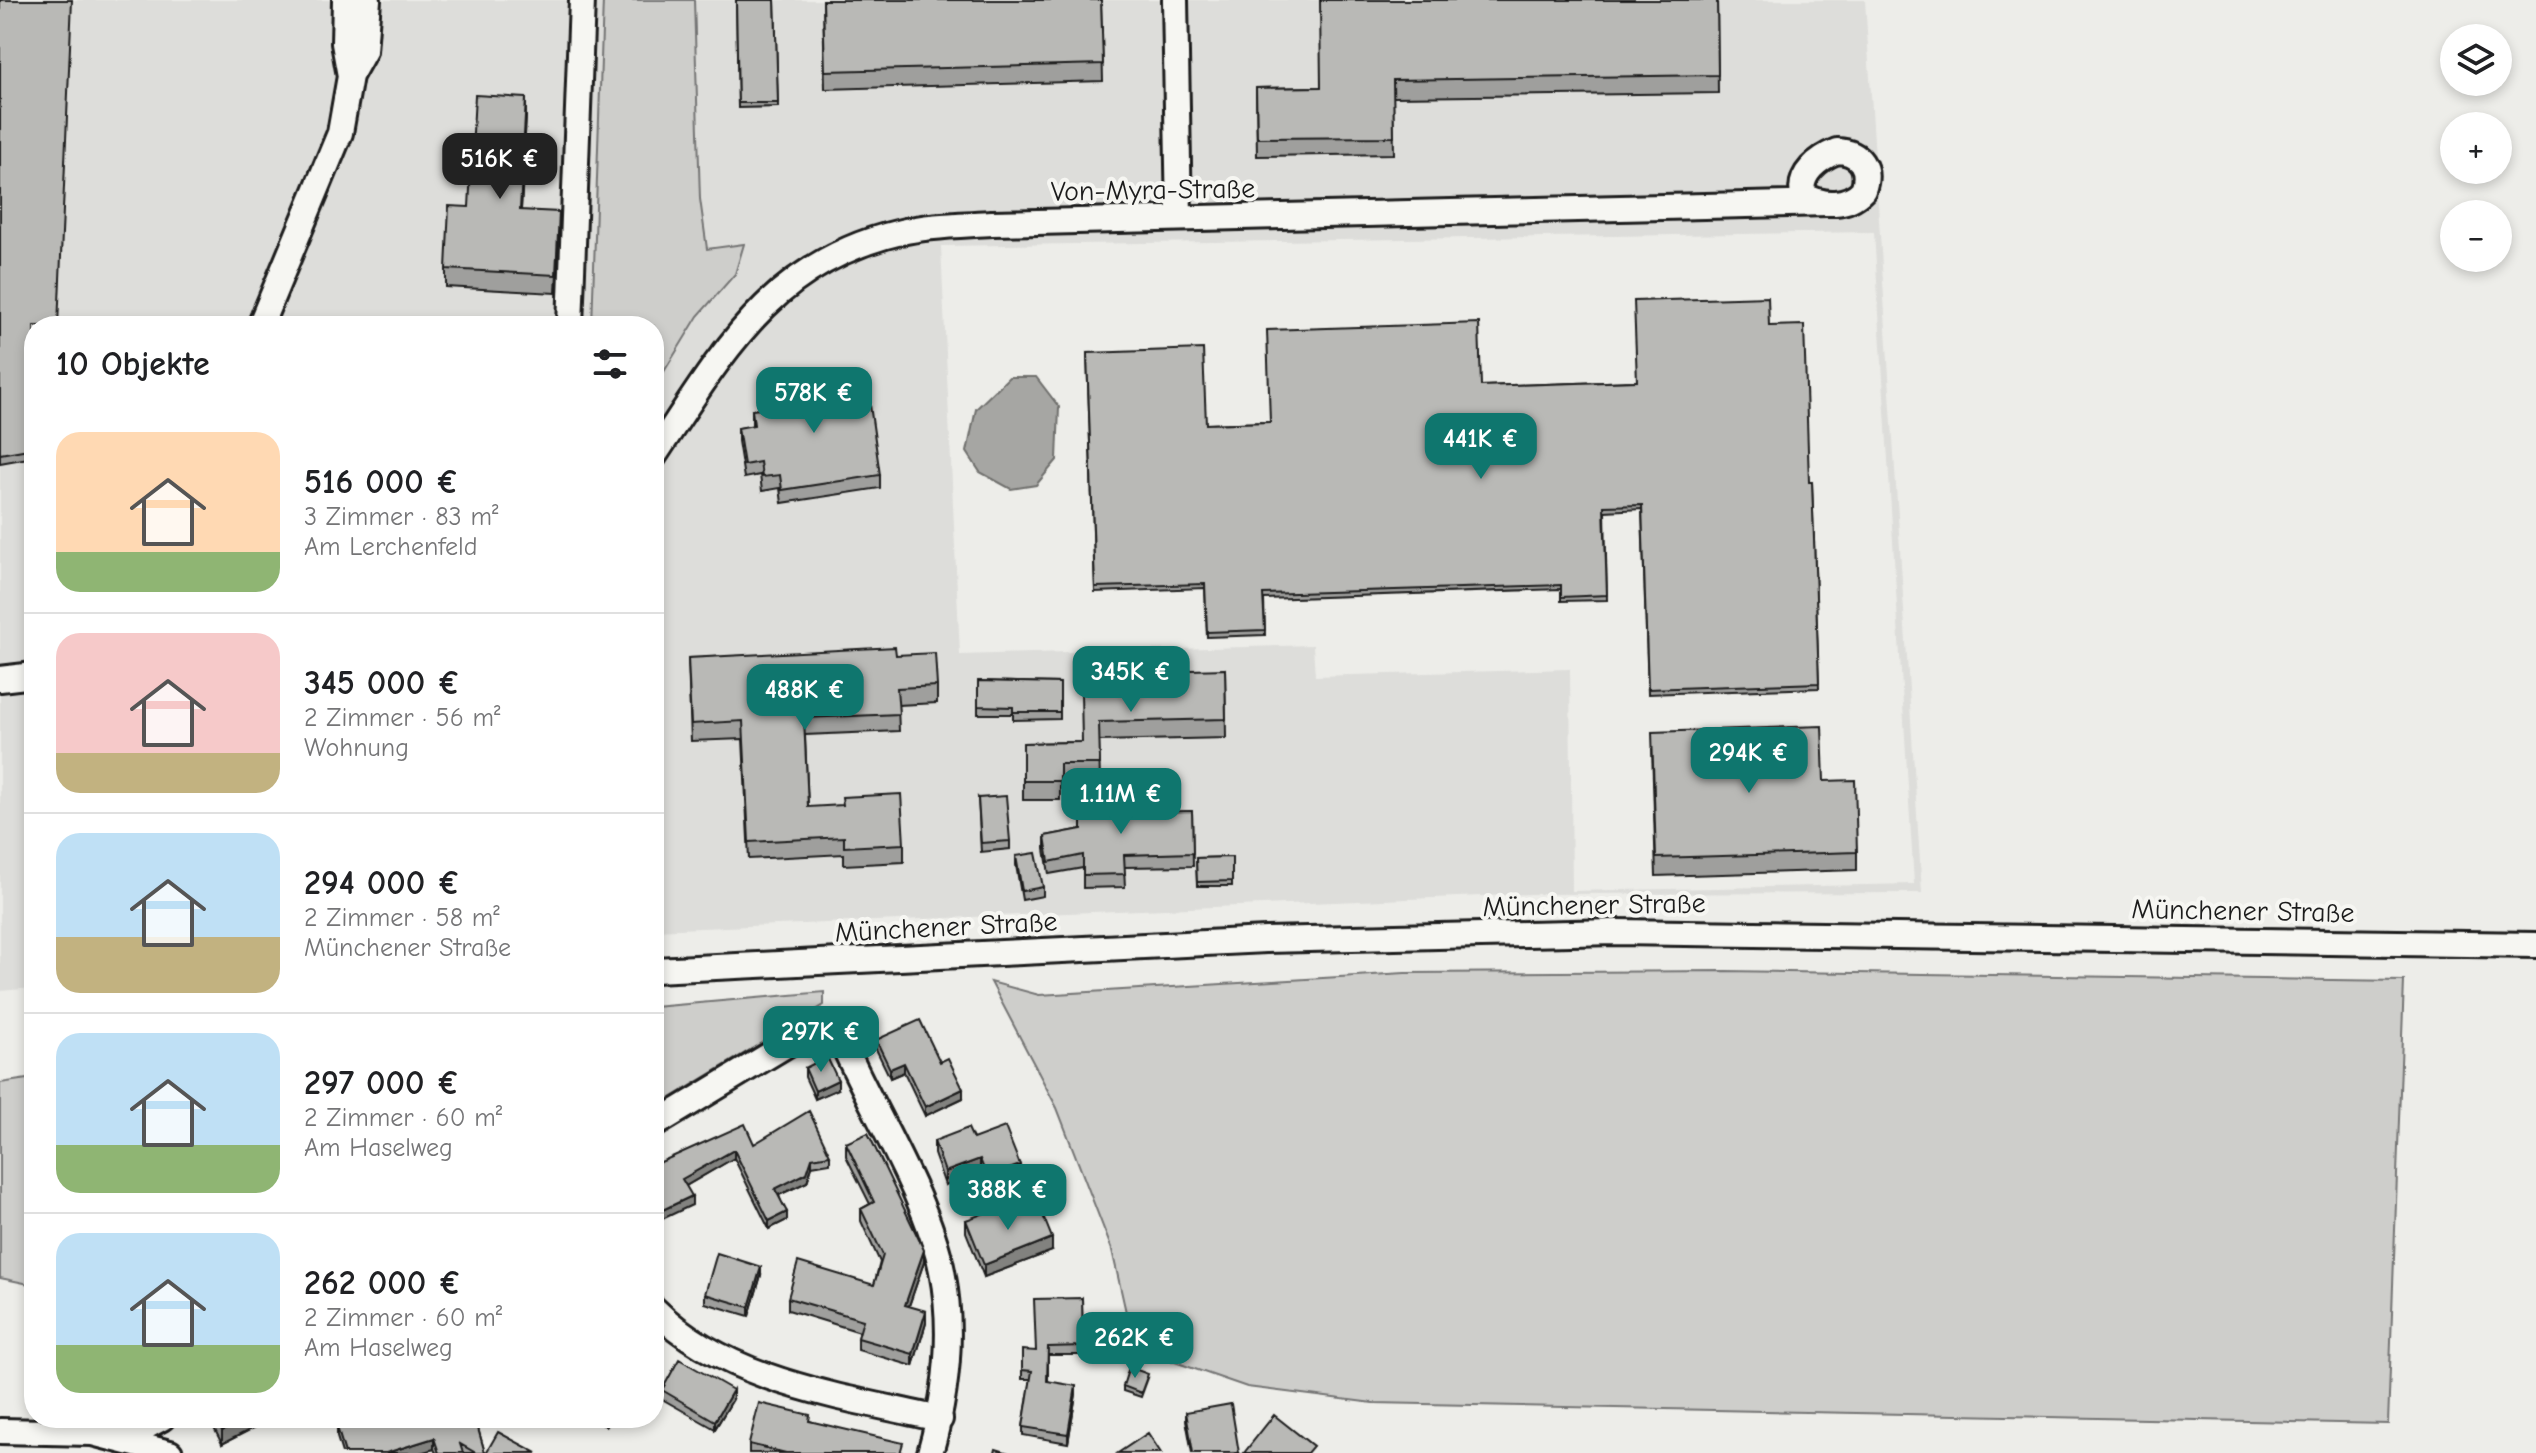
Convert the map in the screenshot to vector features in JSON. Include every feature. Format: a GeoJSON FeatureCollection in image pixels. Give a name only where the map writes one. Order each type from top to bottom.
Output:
{"type":"FeatureCollection","features":[{"type":"Feature","properties":{"kind":"street"},"geometry":{"type":"LineString","coordinates":[[345,0],[344,43],[350,76]]}},
{"type":"Feature","properties":{"kind":"street"},"geometry":{"type":"LineString","coordinates":[[264,316],[340,133],[350,76],[364,51],[368,0]]}},
{"type":"Feature","properties":{"kind":"street"},"geometry":{"type":"LineString","coordinates":[[570,316],[582,0]]}},
{"type":"Feature","properties":{"kind":"street"},"geometry":{"type":"LineString","coordinates":[[1175,0],[1179,218]]}},
{"type":"Feature","properties":{"kind":"street","name":"Von-Myra-Straße"},"geometry":{"type":"LineString","coordinates":[[664,441],[720,354],[739,331],[787,287],[836,254],[873,239],[916,229],[992,223],[1751,207],[1828,203],[1856,197],[1863,190],[1866,171],[1856,155],[1847,152],[1828,155],[1751,207]]}},
{"type":"Feature","properties":{"kind":"street"},"geometry":{"type":"LineString","coordinates":[[1814,165],[1801,186],[1803,195],[1828,203]]}},
{"type":"Feature","properties":{"kind":"street"},"geometry":{"type":"LineString","coordinates":[[0,679],[24,676]]}},
{"type":"Feature","properties":{"kind":"street","name":"Münchener Straße"},"geometry":{"type":"LineString","coordinates":[[664,970],[1266,940],[1616,932],[2536,945]]}},
{"type":"Feature","properties":{"kind":"street"},"geometry":{"type":"LineString","coordinates":[[664,1119],[806,1033],[827,1028],[841,1039],[900,1161],[942,1269],[950,1346],[940,1419],[930,1453]]}},
{"type":"Feature","properties":{"kind":"street"},"geometry":{"type":"LineString","coordinates":[[664,1317],[693,1341],[758,1371],[940,1419]]}},
{"type":"Feature","properties":{"kind":"street"},"geometry":{"type":"LineString","coordinates":[[123,1439],[143,1428]]}},
{"type":"Feature","properties":{"kind":"street"},"geometry":{"type":"LineString","coordinates":[[2,1436],[92,1433],[170,1453]]}},
{"type":"Feature","properties":{"kind":"shaded area"},"geometry":{"type":"Polygon","coordinates":[[[0,0],[1865,0],[1922,893],[1531,894],[664,930],[664,316],[24,316],[24,989],[0,991],[0,0]],[[1874,232],[941,246],[960,655],[1313,645],[1315,676],[1570,669],[1572,891],[1914,884],[1874,232]]]}},
{"type":"Feature","properties":{"kind":"shaded area"},"geometry":{"type":"Polygon","coordinates":[[[603,0],[694,0],[700,199],[707,249],[744,244],[735,274],[698,316],[664,372],[664,316],[592,316],[603,0]]]}},
{"type":"Feature","properties":{"kind":"shaded area"},"geometry":{"type":"Polygon","coordinates":[[[1009,377],[1036,377],[1059,407],[1057,460],[1036,485],[1011,489],[980,472],[967,452],[976,409],[1009,377]]]}},
{"type":"Feature","properties":{"kind":"shaded area"},"geometry":{"type":"Polygon","coordinates":[[[1726,971],[2404,981],[2388,1424],[1373,1403],[1247,1387],[1134,1348],[1112,1250],[1057,1108],[991,982],[1039,995],[1405,973],[1726,971]]]}},
{"type":"Feature","properties":{"kind":"shaded area"},"geometry":{"type":"Polygon","coordinates":[[[824,992],[824,1005],[664,1102],[664,1006],[824,992]]]}},
{"type":"Feature","properties":{"kind":"shaded area"},"geometry":{"type":"Polygon","coordinates":[[[24,1079],[24,1283],[0,1278],[0,1083],[24,1079]]]}},
{"type":"Feature","properties":{"kind":"building"},"geometry":{"type":"Polygon","coordinates":[[[0,0],[72,0],[58,316],[24,316],[24,450],[0,454],[0,0]]]}},
{"type":"Feature","properties":{"kind":"building"},"geometry":{"type":"Polygon","coordinates":[[[736,0],[775,0],[778,103],[738,103],[736,0]]]}},
{"type":"Feature","properties":{"kind":"building"},"geometry":{"type":"Polygon","coordinates":[[[823,0],[1101,0],[1103,64],[825,71],[823,0]]]}},
{"type":"Feature","properties":{"kind":"building"},"geometry":{"type":"Polygon","coordinates":[[[1320,0],[1717,0],[1718,75],[1393,80],[1394,137],[1257,138],[1256,88],[1321,87],[1320,0]]]}},
{"type":"Feature","properties":{"kind":"building"},"geometry":{"type":"Polygon","coordinates":[[[475,95],[526,98],[520,210],[559,212],[556,275],[446,269],[449,206],[469,207],[475,95]]]}},
{"type":"Feature","properties":{"kind":"building"},"geometry":{"type":"Polygon","coordinates":[[[1768,297],[1769,326],[1804,325],[1819,683],[1648,689],[1642,505],[1604,506],[1607,595],[1561,597],[1561,585],[1263,594],[1265,630],[1207,632],[1205,584],[1095,587],[1087,353],[1203,349],[1206,424],[1270,422],[1267,330],[1479,323],[1481,386],[1637,381],[1634,301],[1768,297]]]}},
{"type":"Feature","properties":{"kind":"building"},"geometry":{"type":"Polygon","coordinates":[[[866,377],[880,475],[782,490],[780,475],[762,477],[760,462],[744,465],[738,428],[754,425],[752,410],[770,408],[767,392],[866,377]]]}},
{"type":"Feature","properties":{"kind":"building"},"geometry":{"type":"Polygon","coordinates":[[[895,647],[896,655],[935,653],[937,686],[897,688],[899,714],[804,718],[808,807],[843,805],[842,797],[901,794],[904,844],[844,847],[844,837],[749,842],[743,721],[691,724],[688,658],[895,647]]]}},
{"type":"Feature","properties":{"kind":"building"},"geometry":{"type":"Polygon","coordinates":[[[1225,669],[1226,719],[1099,722],[1100,764],[1060,764],[1060,781],[1023,781],[1023,743],[1082,742],[1081,691],[1120,690],[1120,672],[1225,669]]]}},
{"type":"Feature","properties":{"kind":"building"},"geometry":{"type":"Polygon","coordinates":[[[978,681],[1060,683],[1060,712],[1013,712],[1013,707],[978,706],[978,681]]]}},
{"type":"Feature","properties":{"kind":"building"},"geometry":{"type":"Polygon","coordinates":[[[1822,726],[1824,781],[1855,780],[1857,852],[1656,858],[1652,732],[1822,726]]]}},
{"type":"Feature","properties":{"kind":"building"},"geometry":{"type":"Polygon","coordinates":[[[1124,793],[1125,813],[1192,811],[1193,853],[1124,855],[1125,874],[1083,875],[1083,855],[1049,862],[1045,836],[1082,829],[1082,805],[1093,805],[1093,794],[1124,793]]]}},
{"type":"Feature","properties":{"kind":"building"},"geometry":{"type":"Polygon","coordinates":[[[1006,796],[1010,841],[981,843],[978,798],[1006,796]]]}},
{"type":"Feature","properties":{"kind":"building"},"geometry":{"type":"Polygon","coordinates":[[[1036,853],[1043,887],[1022,891],[1016,856],[1036,853]]]}},
{"type":"Feature","properties":{"kind":"building"},"geometry":{"type":"Polygon","coordinates":[[[1232,857],[1232,881],[1197,882],[1196,858],[1232,857]]]}},
{"type":"Feature","properties":{"kind":"building"},"geometry":{"type":"Polygon","coordinates":[[[920,1020],[940,1062],[948,1058],[963,1089],[925,1107],[904,1063],[890,1069],[876,1040],[920,1020]]]}},
{"type":"Feature","properties":{"kind":"building"},"geometry":{"type":"Polygon","coordinates":[[[827,1057],[838,1080],[815,1091],[805,1068],[827,1057]]]}},
{"type":"Feature","properties":{"kind":"building"},"geometry":{"type":"Polygon","coordinates":[[[809,1111],[830,1155],[812,1158],[807,1173],[775,1189],[787,1212],[769,1221],[734,1150],[682,1179],[692,1196],[664,1209],[664,1160],[745,1124],[754,1144],[809,1111]]]}},
{"type":"Feature","properties":{"kind":"building"},"geometry":{"type":"Polygon","coordinates":[[[1005,1127],[1020,1165],[987,1177],[980,1159],[945,1172],[934,1141],[968,1128],[973,1139],[1005,1127]]]}},
{"type":"Feature","properties":{"kind":"building"},"geometry":{"type":"Polygon","coordinates":[[[868,1133],[924,1250],[905,1305],[926,1311],[913,1354],[858,1338],[863,1320],[788,1298],[798,1262],[874,1285],[883,1255],[861,1209],[874,1202],[846,1143],[868,1133]]]}},
{"type":"Feature","properties":{"kind":"building"},"geometry":{"type":"Polygon","coordinates":[[[1038,1203],[1052,1238],[984,1265],[966,1220],[1003,1206],[1007,1216],[1038,1203]]]}},
{"type":"Feature","properties":{"kind":"building"},"geometry":{"type":"Polygon","coordinates":[[[717,1253],[761,1267],[749,1307],[705,1294],[717,1253]]]}},
{"type":"Feature","properties":{"kind":"building"},"geometry":{"type":"Polygon","coordinates":[[[1082,1298],[1083,1346],[1048,1347],[1047,1381],[1076,1386],[1068,1434],[1023,1427],[1032,1371],[1022,1370],[1022,1350],[1036,1351],[1034,1299],[1082,1298]]]}},
{"type":"Feature","properties":{"kind":"building"},"geometry":{"type":"Polygon","coordinates":[[[679,1359],[733,1390],[715,1421],[664,1391],[679,1359]]]}},
{"type":"Feature","properties":{"kind":"building"},"geometry":{"type":"Polygon","coordinates":[[[1129,1367],[1148,1374],[1141,1393],[1123,1386],[1129,1367]]]}},
{"type":"Feature","properties":{"kind":"building"},"geometry":{"type":"Polygon","coordinates":[[[759,1403],[810,1415],[809,1421],[903,1443],[900,1453],[786,1453],[749,1444],[759,1403]]]}},
{"type":"Feature","properties":{"kind":"building"},"geometry":{"type":"Polygon","coordinates":[[[1231,1404],[1239,1453],[1193,1453],[1186,1412],[1231,1404]]]}},
{"type":"Feature","properties":{"kind":"building"},"geometry":{"type":"Polygon","coordinates":[[[1274,1415],[1313,1446],[1307,1453],[1244,1453],[1274,1415]]]}},
{"type":"Feature","properties":{"kind":"building"},"geometry":{"type":"Polygon","coordinates":[[[337,1428],[478,1428],[485,1453],[476,1453],[460,1444],[463,1453],[439,1453],[434,1438],[386,1453],[345,1453],[337,1428]]]}},
{"type":"Feature","properties":{"kind":"building"},"geometry":{"type":"Polygon","coordinates":[[[498,1432],[537,1453],[486,1453],[498,1432]]]}},
{"type":"Feature","properties":{"kind":"building"},"geometry":{"type":"Polygon","coordinates":[[[1148,1433],[1161,1453],[1118,1453],[1148,1433]]]}}]}
